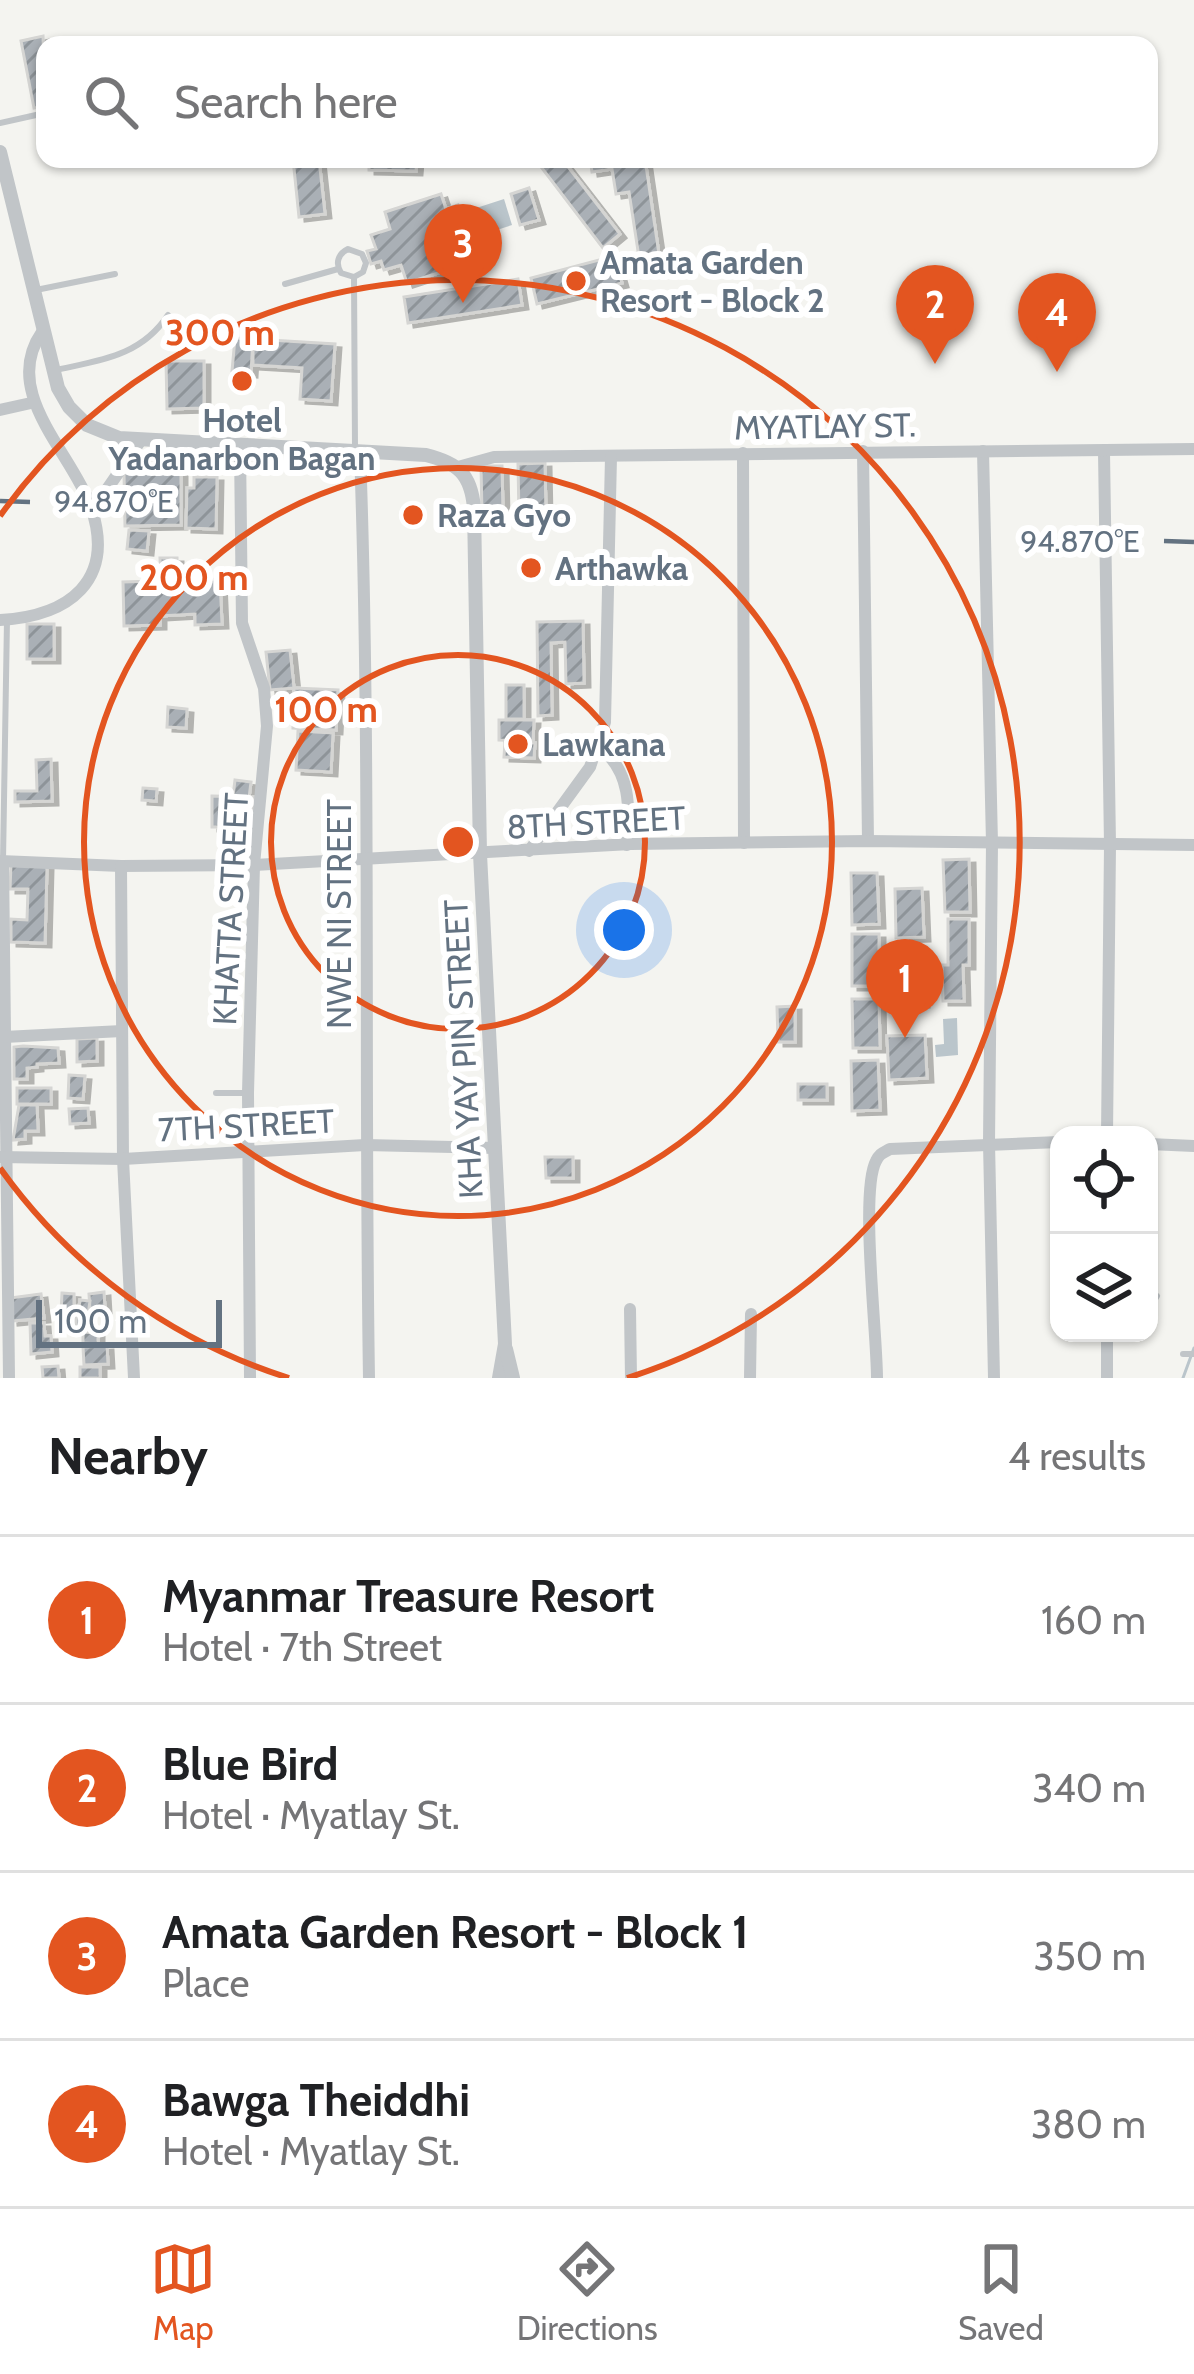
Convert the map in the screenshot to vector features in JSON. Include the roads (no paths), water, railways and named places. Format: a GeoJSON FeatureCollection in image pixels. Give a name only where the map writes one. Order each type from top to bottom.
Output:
{"type":"FeatureCollection","features":[{"type":"Feature","properties":{"kind":"street"},"geometry":{"type":"LineString","coordinates":[[0,152],[52,371],[64,399],[97,431],[140,440],[427,455],[458,466]]}},
{"type":"Feature","properties":{"kind":"street"},"geometry":{"type":"LineString","coordinates":[[3,628],[67,602],[91,581],[97,559],[92,511],[31,404],[29,353],[42,332]]}},
{"type":"Feature","properties":{"kind":"street"},"geometry":{"type":"LineString","coordinates":[[0,410],[31,404]]}},
{"type":"Feature","properties":{"kind":"street"},"geometry":{"type":"LineString","coordinates":[[92,511],[140,440]]}},
{"type":"Feature","properties":{"kind":"street","name":"KHATTA STREET"},"geometry":{"type":"LineString","coordinates":[[240,447],[242,623],[264,688],[267,726],[254,865],[248,1093],[250,1378]]}},
{"type":"Feature","properties":{"kind":"street","name":"MYATLAY ST."},"geometry":{"type":"LineString","coordinates":[[458,466],[494,457],[1194,449]]}},
{"type":"Feature","properties":{"kind":"street","name":"NWE NI STREET"},"geometry":{"type":"LineString","coordinates":[[357,451],[368,856],[365,1145],[370,1378]]}},
{"type":"Feature","properties":{"kind":"street"},"geometry":{"type":"LineString","coordinates":[[863,451],[868,841]]}},
{"type":"Feature","properties":{"kind":"street"},"geometry":{"type":"LineString","coordinates":[[983,452],[992,843],[989,1143],[994,1378]]}},
{"type":"Feature","properties":{"kind":"street"},"geometry":{"type":"LineString","coordinates":[[1104,452],[1110,845],[1107,1126]]}},
{"type":"Feature","properties":{"kind":"street"},"geometry":{"type":"LineString","coordinates":[[742,453],[744,843]]}},
{"type":"Feature","properties":{"kind":"street"},"geometry":{"type":"LineString","coordinates":[[529,851],[565,805],[599,747],[605,722],[611,457]]}},
{"type":"Feature","properties":{"kind":"street","name":"KHA YAY PIN STREET"},"geometry":{"type":"LineString","coordinates":[[458,466],[470,485],[474,508],[480,854],[505,1344],[499,1378]]}},
{"type":"Feature","properties":{"kind":"street"},"geometry":{"type":"LineString","coordinates":[[599,747],[621,769],[629,819],[627,845]]}},
{"type":"Feature","properties":{"kind":"street","name":"8TH STREET"},"geometry":{"type":"LineString","coordinates":[[2,861],[254,865],[627,845],[868,841],[1194,845]]}},
{"type":"Feature","properties":{"kind":"street"},"geometry":{"type":"LineString","coordinates":[[2,861],[9,1378]]}},
{"type":"Feature","properties":{"kind":"street"},"geometry":{"type":"LineString","coordinates":[[121,866],[123,1159],[134,1378]]}},
{"type":"Feature","properties":{"kind":"street"},"geometry":{"type":"LineString","coordinates":[[4,1037],[122,1031]]}},
{"type":"Feature","properties":{"kind":"street"},"geometry":{"type":"LineString","coordinates":[[877,1378],[869,1203],[880,1155],[890,1149],[1050,1142]]}},
{"type":"Feature","properties":{"kind":"street"},"geometry":{"type":"LineString","coordinates":[[1158,1144],[1194,1146]]}},
{"type":"Feature","properties":{"kind":"street","name":"7TH STREET"},"geometry":{"type":"LineString","coordinates":[[3,1157],[123,1159],[365,1145],[496,1148]]}},
{"type":"Feature","properties":{"kind":"street"},"geometry":{"type":"LineString","coordinates":[[630,1309],[631,1378]]}},
{"type":"Feature","properties":{"kind":"street"},"geometry":{"type":"LineString","coordinates":[[750,1378],[752,1314]]}},
{"type":"Feature","properties":{"kind":"street"},"geometry":{"type":"LineString","coordinates":[[1107,1342],[1107,1378]]}},
{"type":"Feature","properties":{"kind":"street"},"geometry":{"type":"LineString","coordinates":[[505,1344],[513,1378]]}},
{"type":"Feature","properties":{"kind":"lane"},"geometry":{"type":"LineString","coordinates":[[0,123],[36,115]]}},
{"type":"Feature","properties":{"kind":"lane"},"geometry":{"type":"LineString","coordinates":[[348,249],[358,250],[366,263],[354,277],[338,268],[340,254],[348,249]]}},
{"type":"Feature","properties":{"kind":"lane"},"geometry":{"type":"LineString","coordinates":[[285,284],[338,268]]}},
{"type":"Feature","properties":{"kind":"lane"},"geometry":{"type":"LineString","coordinates":[[32,290],[115,274]]}},
{"type":"Feature","properties":{"kind":"lane"},"geometry":{"type":"LineString","coordinates":[[354,277],[357,451]]}},
{"type":"Feature","properties":{"kind":"lane"},"geometry":{"type":"LineString","coordinates":[[52,371],[130,352],[158,330],[168,315]]}},
{"type":"Feature","properties":{"kind":"lane"},"geometry":{"type":"LineString","coordinates":[[2,861],[3,628]]}},
{"type":"Feature","properties":{"kind":"lane"},"geometry":{"type":"LineString","coordinates":[[216,1093],[248,1093]]}},
{"type":"Feature","properties":{"kind":"waterway"},"geometry":{"type":"LineString","coordinates":[[1183,1378],[1194,1348]]}},
{"type":"Feature","properties":{"kind":"place","name":"Amata Garden Resort - Block 2"},"geometry":{"type":"Point","coordinates":[576,281]}},
{"type":"Feature","properties":{"kind":"place","name":"Amata Garden Resort - Block 1"},"geometry":{"type":"Point","coordinates":[463,303]}},
{"type":"Feature","properties":{"kind":"place","name":"Blue Bird"},"geometry":{"type":"Point","coordinates":[935,364]}},
{"type":"Feature","properties":{"kind":"place","name":"Bawga Theiddhi"},"geometry":{"type":"Point","coordinates":[1057,372]}},
{"type":"Feature","properties":{"kind":"place","name":"Hotel Yadanarbon Bagan"},"geometry":{"type":"Point","coordinates":[242,381]}},
{"type":"Feature","properties":{"kind":"place","name":"Raza Gyo"},"geometry":{"type":"Point","coordinates":[413,515]}},
{"type":"Feature","properties":{"kind":"place","name":"Arthawka"},"geometry":{"type":"Point","coordinates":[531,568]}},
{"type":"Feature","properties":{"kind":"place","name":"Lawkana"},"geometry":{"type":"Point","coordinates":[518,744]}},
{"type":"Feature","properties":{"kind":"place","name":"Myanmar Treasure Resort"},"geometry":{"type":"Point","coordinates":[905,1038]}}]}
